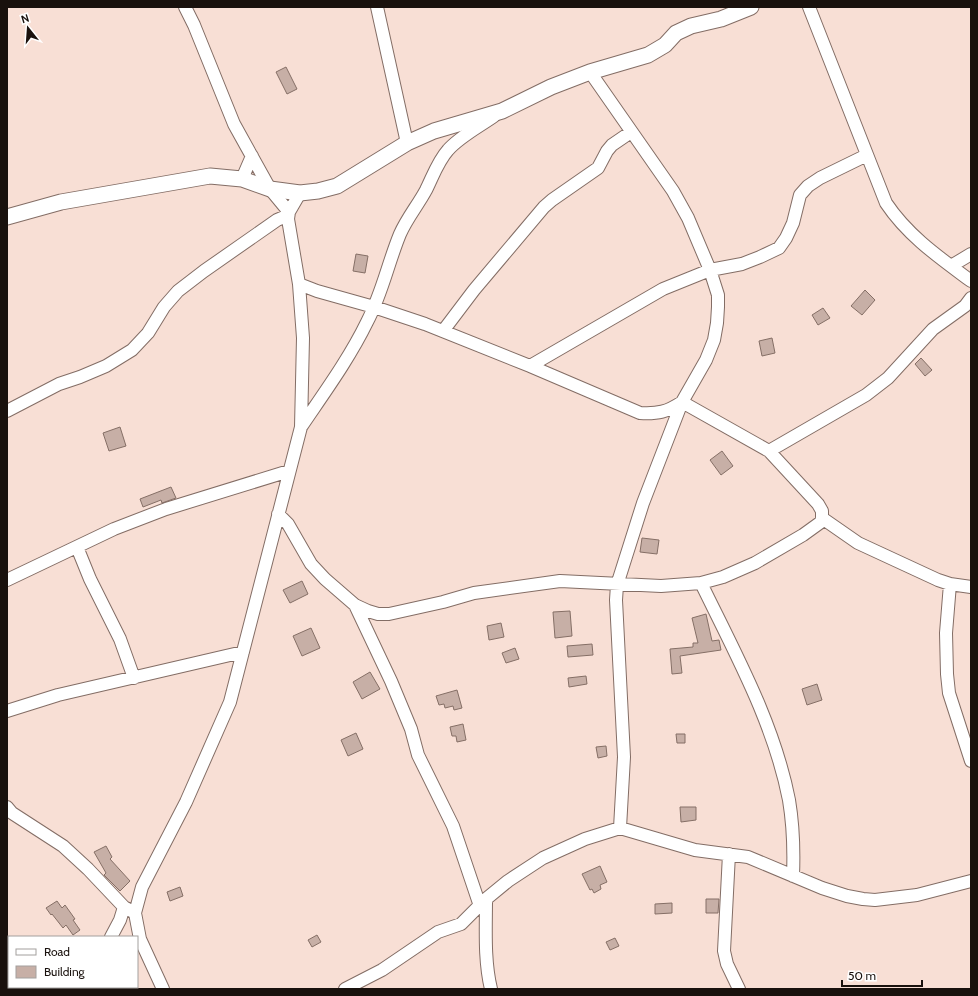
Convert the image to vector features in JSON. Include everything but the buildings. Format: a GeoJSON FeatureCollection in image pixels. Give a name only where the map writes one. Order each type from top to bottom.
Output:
{"type":"FeatureCollection","features":[{"type":"Feature","properties":{"kind":"street"},"geometry":{"type":"LineString","coordinates":[[163,989],[140,939],[135,913],[142,887],[186,802],[230,702],[301,427],[303,338],[299,284],[289,215],[270,189],[234,124],[194,25],[185,7]]}},
{"type":"Feature","properties":{"kind":"street"},"geometry":{"type":"LineString","coordinates":[[377,7],[407,143]]}},
{"type":"Feature","properties":{"kind":"street"},"geometry":{"type":"LineString","coordinates":[[7,217],[61,202],[210,176],[242,179],[270,189],[300,193],[318,191],[337,186],[407,143],[434,130],[502,110],[551,87],[590,72],[648,55],[665,45],[676,33],[691,26],[721,19],[751,7]]}},
{"type":"Feature","properties":{"kind":"street"},"geometry":{"type":"LineString","coordinates":[[809,7],[886,204],[897,219],[933,253],[971,281]]}},
{"type":"Feature","properties":{"kind":"street"},"geometry":{"type":"LineString","coordinates":[[590,72],[673,191],[688,218],[710,270],[718,295],[715,334],[706,360],[682,402],[643,503],[617,585],[616,600],[624,757],[620,828]]}},
{"type":"Feature","properties":{"kind":"street"},"geometry":{"type":"LineString","coordinates":[[301,427],[348,355],[367,322],[374,307],[400,234],[408,217],[422,197],[441,158],[458,140],[502,110]]}},
{"type":"Feature","properties":{"kind":"street"},"geometry":{"type":"LineString","coordinates":[[443,331],[474,290],[544,207],[598,168],[612,145],[631,132]]}},
{"type":"Feature","properties":{"kind":"street"},"geometry":{"type":"LineString","coordinates":[[530,366],[663,290],[710,270],[742,264],[760,258],[779,248],[786,238],[793,223],[800,195],[808,186],[820,178],[867,155]]}},
{"type":"Feature","properties":{"kind":"street"},"geometry":{"type":"LineString","coordinates":[[242,179],[252,156]]}},
{"type":"Feature","properties":{"kind":"street"},"geometry":{"type":"LineString","coordinates":[[7,411],[58,384],[106,366],[132,350],[148,334],[164,308],[178,291],[277,220],[289,215],[300,193]]}},
{"type":"Feature","properties":{"kind":"street"},"geometry":{"type":"LineString","coordinates":[[951,266],[971,254]]}},
{"type":"Feature","properties":{"kind":"street"},"geometry":{"type":"LineString","coordinates":[[299,284],[317,291],[374,307],[443,331],[640,413],[652,414],[664,412],[672,409],[682,402]]}},
{"type":"Feature","properties":{"kind":"street"},"geometry":{"type":"LineString","coordinates":[[769,452],[866,395],[888,378],[933,329],[965,306],[971,298]]}},
{"type":"Feature","properties":{"kind":"street"},"geometry":{"type":"LineString","coordinates":[[278,514],[293,532],[311,564],[325,579],[355,605],[368,611],[389,614],[443,602],[474,593],[560,581],[661,586],[701,583],[723,577],[754,563],[804,535],[821,522],[822,511],[818,504],[769,452],[682,402]]}},
{"type":"Feature","properties":{"kind":"street"},"geometry":{"type":"LineString","coordinates":[[7,580],[114,529],[166,509],[289,471]]}},
{"type":"Feature","properties":{"kind":"street"},"geometry":{"type":"LineString","coordinates":[[822,518],[858,543],[938,580],[950,584],[971,587]]}},
{"type":"Feature","properties":{"kind":"street"},"geometry":{"type":"LineString","coordinates":[[77,547],[90,579],[120,639],[134,678]]}},
{"type":"Feature","properties":{"kind":"street"},"geometry":{"type":"LineString","coordinates":[[701,583],[755,696],[773,740],[789,800],[794,854],[793,876]]}},
{"type":"Feature","properties":{"kind":"street"},"geometry":{"type":"LineString","coordinates":[[950,584],[946,644],[948,680],[950,693],[971,761]]}},
{"type":"Feature","properties":{"kind":"street"},"geometry":{"type":"LineString","coordinates":[[355,605],[391,681],[411,728],[418,755],[453,826],[483,903],[488,977],[491,989]]}},
{"type":"Feature","properties":{"kind":"street"},"geometry":{"type":"LineString","coordinates":[[365,626],[376,613]]}},
{"type":"Feature","properties":{"kind":"street"},"geometry":{"type":"LineString","coordinates":[[7,711],[58,695],[243,652]]}},
{"type":"Feature","properties":{"kind":"street"},"geometry":{"type":"LineString","coordinates":[[7,807],[12,813],[63,846],[88,869],[124,907],[135,913]]}},
{"type":"Feature","properties":{"kind":"street"},"geometry":{"type":"LineString","coordinates":[[345,989],[382,970],[438,932],[461,924],[508,881],[543,858],[585,839],[620,828],[696,850],[748,858],[822,888],[846,896],[876,900],[917,895],[971,881]]}},
{"type":"Feature","properties":{"kind":"street"},"geometry":{"type":"LineString","coordinates":[[729,854],[724,951],[739,989]]}},
{"type":"Feature","properties":{"kind":"street"},"geometry":{"type":"LineString","coordinates":[[112,936],[120,920],[124,907]]}}]}
